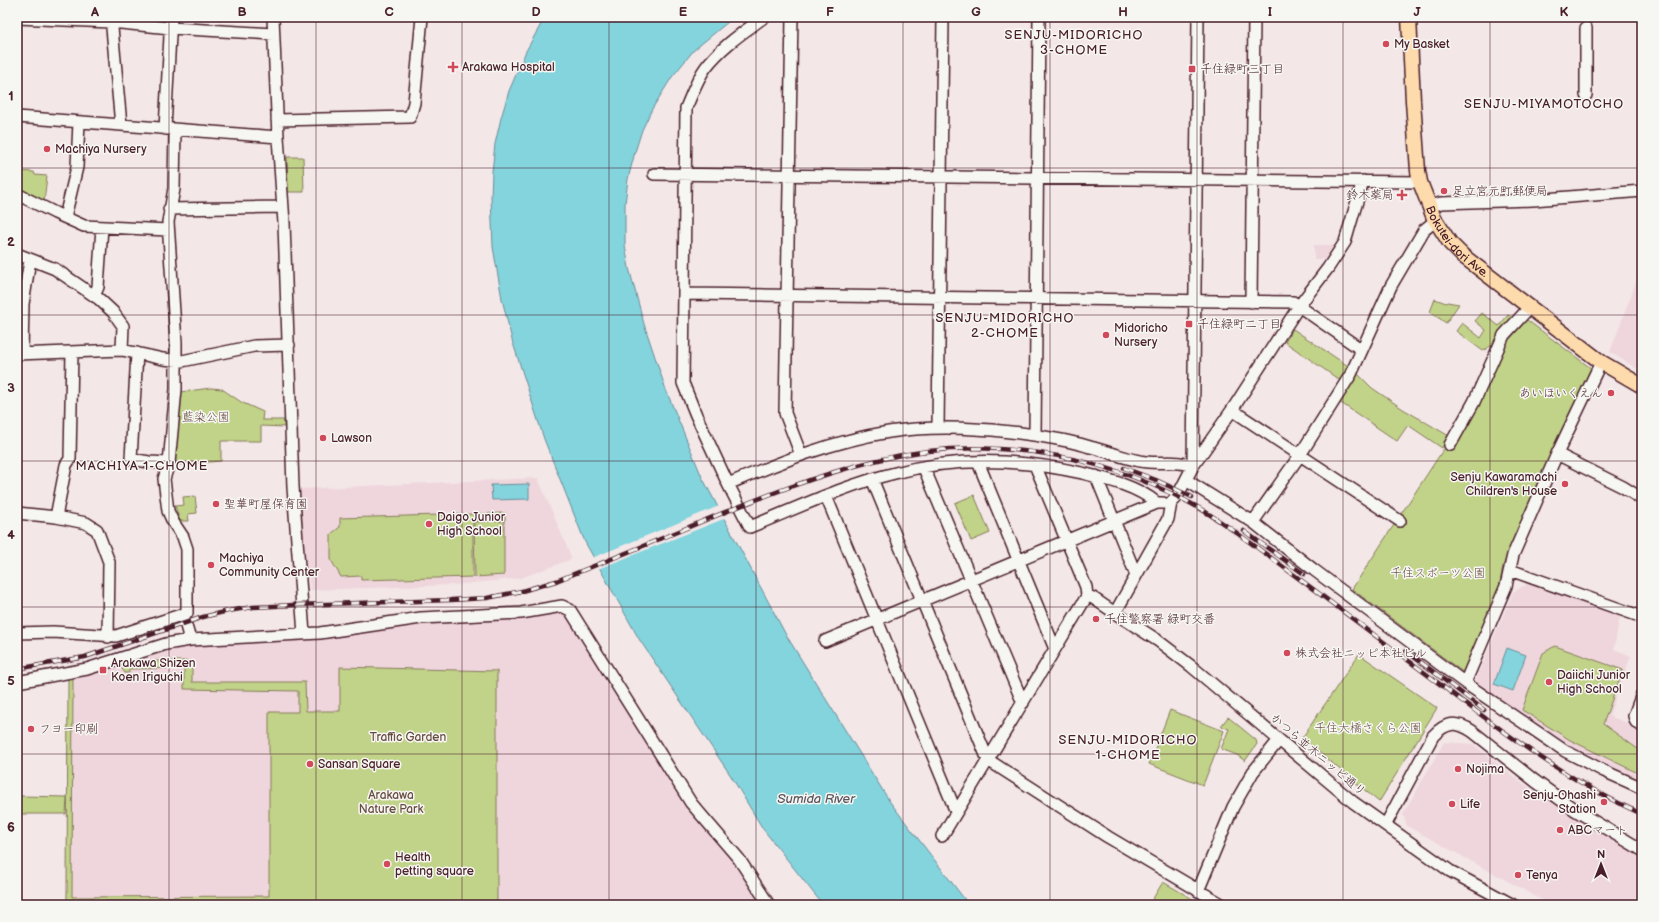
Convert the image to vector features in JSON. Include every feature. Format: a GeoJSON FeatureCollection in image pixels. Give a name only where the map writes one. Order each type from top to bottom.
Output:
{"type":"FeatureCollection","features":[{"type":"Feature","properties":{"kind":"main road","name":"Bokutei-dori Ave."},"geometry":{"type":"LineString","coordinates":[[1409,17],[1418,171],[1420,182],[1436,221],[1450,243],[1462,256],[1601,362],[1642,386]]}},
{"type":"Feature","properties":{"kind":"street"},"geometry":{"type":"LineString","coordinates":[[272,17],[283,207],[293,487],[304,634]]}},
{"type":"Feature","properties":{"kind":"street"},"geometry":{"type":"LineString","coordinates":[[277,120],[410,117],[414,103],[422,17]]}},
{"type":"Feature","properties":{"kind":"street"},"geometry":{"type":"LineString","coordinates":[[764,17],[717,54],[706,67],[695,86],[686,108],[683,383],[696,416],[750,527],[826,496],[896,472],[947,464],[978,462],[1012,462],[1096,476],[1148,495],[1157,503]]}},
{"type":"Feature","properties":{"kind":"street"},"geometry":{"type":"LineString","coordinates":[[792,17],[785,413],[801,455]]}},
{"type":"Feature","properties":{"kind":"street"},"geometry":{"type":"LineString","coordinates":[[938,428],[938,298],[942,17]]}},
{"type":"Feature","properties":{"kind":"street"},"geometry":{"type":"LineString","coordinates":[[1035,435],[1039,17]]}},
{"type":"Feature","properties":{"kind":"street"},"geometry":{"type":"LineString","coordinates":[[1194,466],[1198,17]]}},
{"type":"Feature","properties":{"kind":"street"},"geometry":{"type":"LineString","coordinates":[[1251,302],[1254,17]]}},
{"type":"Feature","properties":{"kind":"street"},"geometry":{"type":"LineString","coordinates":[[17,18],[111,19],[171,22],[273,34]]}},
{"type":"Feature","properties":{"kind":"street"},"geometry":{"type":"LineString","coordinates":[[111,19],[121,125]]}},
{"type":"Feature","properties":{"kind":"street"},"geometry":{"type":"LineString","coordinates":[[17,633],[53,632],[108,637],[127,633],[187,613],[187,549],[183,537],[168,511],[164,479],[169,463],[176,389],[177,360],[168,230],[169,209],[174,188],[170,129],[171,22]]}},
{"type":"Feature","properties":{"kind":"street"},"geometry":{"type":"LineString","coordinates":[[1586,28],[1586,95]]}},
{"type":"Feature","properties":{"kind":"street"},"geometry":{"type":"LineString","coordinates":[[17,117],[278,137]]}},
{"type":"Feature","properties":{"kind":"street"},"geometry":{"type":"LineString","coordinates":[[65,217],[77,167],[79,122]]}},
{"type":"Feature","properties":{"kind":"street"},"geometry":{"type":"LineString","coordinates":[[654,174],[1420,182]]}},
{"type":"Feature","properties":{"kind":"street"},"geometry":{"type":"LineString","coordinates":[[1115,613],[1168,519],[1171,503],[1177,497],[1194,466],[1299,306],[1328,268],[1345,242],[1363,181]]}},
{"type":"Feature","properties":{"kind":"street"},"geometry":{"type":"LineString","coordinates":[[1429,207],[1440,203],[1533,200],[1642,191]]}},
{"type":"Feature","properties":{"kind":"street"},"geometry":{"type":"LineString","coordinates":[[17,194],[84,226],[168,230]]}},
{"type":"Feature","properties":{"kind":"street"},"geometry":{"type":"LineString","coordinates":[[169,209],[283,207]]}},
{"type":"Feature","properties":{"kind":"street"},"geometry":{"type":"LineString","coordinates":[[1253,522],[1300,455],[1351,374],[1391,286],[1424,230],[1436,221]]}},
{"type":"Feature","properties":{"kind":"street"},"geometry":{"type":"LineString","coordinates":[[94,296],[98,287],[102,227]]}},
{"type":"Feature","properties":{"kind":"street"},"geometry":{"type":"LineString","coordinates":[[17,254],[55,269],[94,296],[113,312],[122,326],[122,350]]}},
{"type":"Feature","properties":{"kind":"street"},"geometry":{"type":"LineString","coordinates":[[30,260],[23,304],[20,354],[122,350],[182,361],[254,346],[289,345]]}},
{"type":"Feature","properties":{"kind":"street"},"geometry":{"type":"LineString","coordinates":[[685,294],[1293,302],[1362,350]]}},
{"type":"Feature","properties":{"kind":"street"},"geometry":{"type":"LineString","coordinates":[[1450,445],[1474,402],[1504,335],[1529,308]]}},
{"type":"Feature","properties":{"kind":"street"},"geometry":{"type":"LineString","coordinates":[[56,517],[66,465],[70,459],[72,352]]}},
{"type":"Feature","properties":{"kind":"street"},"geometry":{"type":"LineString","coordinates":[[137,353],[131,459],[169,463]]}},
{"type":"Feature","properties":{"kind":"street"},"geometry":{"type":"LineString","coordinates":[[1465,683],[1506,586],[1513,555],[1556,454],[1601,362]]}},
{"type":"Feature","properties":{"kind":"street"},"geometry":{"type":"LineString","coordinates":[[1232,410],[1400,521]]}},
{"type":"Feature","properties":{"kind":"street"},"geometry":{"type":"LineString","coordinates":[[728,484],[801,455],[856,439],[890,432],[938,428],[986,428],[1035,435],[1088,446],[1141,462],[1176,462],[1194,466]]}},
{"type":"Feature","properties":{"kind":"street"},"geometry":{"type":"LineString","coordinates":[[1556,454],[1623,487],[1642,499]]}},
{"type":"Feature","properties":{"kind":"street"},"geometry":{"type":"LineString","coordinates":[[978,462],[1055,650]]}},
{"type":"Feature","properties":{"kind":"street"},"geometry":{"type":"LineString","coordinates":[[942,836],[1087,596],[1086,587],[1035,465]]}},
{"type":"Feature","properties":{"kind":"street"},"geometry":{"type":"LineString","coordinates":[[924,468],[1023,703]]}},
{"type":"Feature","properties":{"kind":"street"},"geometry":{"type":"LineString","coordinates":[[1096,476],[1113,521],[1136,574]]}},
{"type":"Feature","properties":{"kind":"street"},"geometry":{"type":"LineString","coordinates":[[872,479],[988,760],[1108,836],[1223,905]]}},
{"type":"Feature","properties":{"kind":"street"},"geometry":{"type":"LineString","coordinates":[[1186,480],[1253,522],[1314,570],[1465,683],[1565,751],[1642,788]]}},
{"type":"Feature","properties":{"kind":"street"},"geometry":{"type":"LineString","coordinates":[[826,496],[956,812]]}},
{"type":"Feature","properties":{"kind":"street"},"geometry":{"type":"LineString","coordinates":[[825,641],[1157,503],[1171,503]]}},
{"type":"Feature","properties":{"kind":"street"},"geometry":{"type":"LineString","coordinates":[[17,513],[56,517],[86,523],[97,530],[109,562],[108,637]]}},
{"type":"Feature","properties":{"kind":"street"},"geometry":{"type":"LineString","coordinates":[[1510,570],[1642,618]]}},
{"type":"Feature","properties":{"kind":"street","name":"かつら並木ニッピ通り"},"geometry":{"type":"LineString","coordinates":[[1087,596],[1094,598],[1174,653],[1353,802],[1386,824],[1450,871],[1513,905]]}},
{"type":"Feature","properties":{"kind":"street"},"geometry":{"type":"LineString","coordinates":[[17,682],[87,669],[166,644],[190,640],[304,634],[410,620],[509,615],[559,605],[566,607],[692,803],[739,859],[769,905]]}},
{"type":"Feature","properties":{"kind":"street"},"geometry":{"type":"LineString","coordinates":[[183,615],[190,640]]}},
{"type":"Feature","properties":{"kind":"street"},"geometry":{"type":"LineString","coordinates":[[1642,694],[1634,716],[1636,722],[1642,726]]}},
{"type":"Feature","properties":{"kind":"street"},"geometry":{"type":"LineString","coordinates":[[1386,824],[1433,736],[1440,729],[1448,725],[1455,724],[1464,726],[1472,731],[1535,781],[1575,810],[1642,850]]}},
{"type":"Feature","properties":{"kind":"street"},"geometry":{"type":"LineString","coordinates":[[1198,891],[1233,807],[1253,772],[1279,740]]}},
{"type":"Feature","properties":{"kind":"shaded area"},"geometry":{"type":"Polygon","coordinates":[[[1314,245],[1340,245],[1330,259],[1314,259],[1314,245]]]}},
{"type":"Feature","properties":{"kind":"shaded area"},"geometry":{"type":"Polygon","coordinates":[[[1642,266],[1642,372],[1610,352],[1642,266]]]}},
{"type":"Feature","properties":{"kind":"shaded area","name":"Daigo Junior High School"},"geometry":{"type":"Polygon","coordinates":[[[538,478],[572,559],[521,578],[454,585],[311,590],[306,568],[299,489],[538,478]]]}},
{"type":"Feature","properties":{"kind":"shaded area","name":"Daiichi Junior High School"},"geometry":{"type":"Polygon","coordinates":[[[1529,583],[1620,616],[1614,649],[1631,656],[1609,716],[1627,723],[1642,734],[1642,781],[1572,747],[1476,684],[1476,679],[1513,592],[1529,583]]]}},
{"type":"Feature","properties":{"kind":"shaded area"},"geometry":{"type":"Polygon","coordinates":[[[560,611],[569,619],[694,815],[740,868],[763,905],[66,905],[68,679],[102,672],[160,652],[185,646],[312,639],[406,625],[560,611]]]}},
{"type":"Feature","properties":{"kind":"shaded area"},"geometry":{"type":"Polygon","coordinates":[[[1444,742],[1473,744],[1533,791],[1642,857],[1642,888],[1631,905],[1551,905],[1407,826],[1403,814],[1444,742]]]}},
{"type":"Feature","properties":{"kind":"green space"},"geometry":{"type":"Polygon","coordinates":[[[287,157],[303,157],[304,192],[288,192],[287,157]]]}},
{"type":"Feature","properties":{"kind":"green space"},"geometry":{"type":"Polygon","coordinates":[[[17,171],[34,172],[35,175],[47,176],[44,202],[17,187],[17,171]]]}},
{"type":"Feature","properties":{"kind":"green space"},"geometry":{"type":"Polygon","coordinates":[[[1435,299],[1446,303],[1459,304],[1446,323],[1430,312],[1435,299]]]}},
{"type":"Feature","properties":{"kind":"green space"},"geometry":{"type":"Polygon","coordinates":[[[1482,313],[1499,326],[1508,315],[1515,320],[1497,342],[1483,351],[1456,331],[1462,323],[1481,338],[1486,330],[1475,321],[1482,313]]]}},
{"type":"Feature","properties":{"kind":"green space","name":"千住スポーツ公園"},"geometry":{"type":"Polygon","coordinates":[[[1527,320],[1592,369],[1513,539],[1503,566],[1499,589],[1464,673],[1352,589],[1443,450],[1456,441],[1508,341],[1527,320]]]}},
{"type":"Feature","properties":{"kind":"green space"},"geometry":{"type":"Polygon","coordinates":[[[1293,329],[1354,370],[1372,388],[1403,409],[1449,436],[1442,448],[1408,425],[1397,441],[1338,401],[1348,386],[1285,342],[1293,329]]]}},
{"type":"Feature","properties":{"kind":"green space","name":"藍染公園"},"geometry":{"type":"Polygon","coordinates":[[[211,388],[222,389],[241,402],[263,412],[262,420],[284,420],[284,427],[261,426],[261,441],[221,441],[221,461],[174,465],[175,427],[180,392],[211,388]]]}},
{"type":"Feature","properties":{"kind":"green space"},"geometry":{"type":"Polygon","coordinates":[[[974,495],[990,533],[971,541],[955,503],[974,495]]]}},
{"type":"Feature","properties":{"kind":"green space"},"geometry":{"type":"Polygon","coordinates":[[[195,496],[197,513],[188,514],[189,521],[180,521],[175,506],[184,505],[183,497],[195,496]]]}},
{"type":"Feature","properties":{"kind":"green space"},"geometry":{"type":"Polygon","coordinates":[[[505,513],[505,520],[473,521],[473,577],[361,580],[361,576],[341,577],[331,560],[331,534],[340,527],[340,518],[505,513]]]}},
{"type":"Feature","properties":{"kind":"green space"},"geometry":{"type":"Polygon","coordinates":[[[504,521],[504,575],[475,577],[474,522],[504,521]]]}},
{"type":"Feature","properties":{"kind":"green space"},"geometry":{"type":"Polygon","coordinates":[[[1555,646],[1623,670],[1603,724],[1642,752],[1642,775],[1570,740],[1522,710],[1543,653],[1555,646]]]}},
{"type":"Feature","properties":{"kind":"green space","name":"千住大橋さくら公園"},"geometry":{"type":"Polygon","coordinates":[[[1359,654],[1437,708],[1379,802],[1302,738],[1359,654]]]}},
{"type":"Feature","properties":{"kind":"green space","name":"Arakawa Nature Park"},"geometry":{"type":"Polygon","coordinates":[[[138,661],[192,661],[192,682],[305,682],[306,711],[340,711],[340,667],[497,671],[497,905],[270,905],[269,901],[67,901],[68,679],[73,678],[72,897],[269,896],[269,712],[298,712],[298,691],[184,689],[184,668],[129,669],[129,673],[125,673],[120,666],[138,661]]]}},
{"type":"Feature","properties":{"kind":"green space"},"geometry":{"type":"Polygon","coordinates":[[[1170,710],[1224,731],[1203,785],[1149,764],[1170,710]]]}},
{"type":"Feature","properties":{"kind":"green space"},"geometry":{"type":"Polygon","coordinates":[[[1228,717],[1256,740],[1257,744],[1245,761],[1237,755],[1221,749],[1229,729],[1221,726],[1228,717]]]}},
{"type":"Feature","properties":{"kind":"green space"},"geometry":{"type":"Polygon","coordinates":[[[20,796],[67,797],[66,814],[20,814],[20,796]]]}},
{"type":"Feature","properties":{"kind":"green space"},"geometry":{"type":"Polygon","coordinates":[[[1163,882],[1203,905],[1149,905],[1163,882]]]}},
{"type":"Feature","properties":{"kind":"water","name":"Sumida River"},"geometry":{"type":"Polygon","coordinates":[[[545,17],[734,17],[694,50],[672,77],[652,109],[642,130],[628,179],[625,204],[625,245],[629,268],[644,324],[666,390],[702,477],[786,635],[890,802],[969,905],[823,905],[763,829],[731,776],[639,639],[585,542],[544,439],[512,340],[502,299],[493,247],[491,197],[495,144],[509,91],[526,51],[545,17]]]}},
{"type":"Feature","properties":{"kind":"water"},"geometry":{"type":"Polygon","coordinates":[[[529,484],[529,499],[492,500],[491,485],[529,484]]]}},
{"type":"Feature","properties":{"kind":"water"},"geometry":{"type":"Polygon","coordinates":[[[1507,648],[1526,655],[1513,691],[1494,684],[1507,648]]]}},
{"type":"Feature","properties":{"kind":"pier"},"geometry":{"type":"Polygon","coordinates":[[[719,506],[726,518],[598,569],[592,558],[719,506]]]}},
{"type":"Feature","properties":{"kind":"railway"},"geometry":{"type":"LineString","coordinates":[[17,669],[85,657],[203,617],[253,607],[487,598],[522,591],[556,581],[790,487],[874,461],[914,453],[955,449],[995,449],[1036,452],[1076,460],[1115,471],[1153,485],[1199,508],[1255,546],[1511,737],[1561,771],[1614,801],[1642,814]]}},
{"type":"Feature","properties":{"kind":"railway"},"geometry":{"type":"LineString","coordinates":[[1124,468],[1156,480],[1192,497]]}},
{"type":"Feature","properties":{"kind":"railway"},"geometry":{"type":"LineString","coordinates":[[1244,531],[1304,574]]}},
{"type":"Feature","properties":{"kind":"railway"},"geometry":{"type":"LineString","coordinates":[[1406,651],[1484,710]]}},
{"type":"Feature","properties":{"kind":"place","name":"My Basket"},"geometry":{"type":"Point","coordinates":[1386,44]}},
{"type":"Feature","properties":{"kind":"place","name":"Arakawa Hospital"},"geometry":{"type":"Point","coordinates":[453,67]}},
{"type":"Feature","properties":{"kind":"place","name":"千住緑町三丁目"},"geometry":{"type":"Point","coordinates":[1192,69]}},
{"type":"Feature","properties":{"kind":"place","name":"Machiya Nursery"},"geometry":{"type":"Point","coordinates":[47,149]}},
{"type":"Feature","properties":{"kind":"place","name":"足立宮元町郵便局"},"geometry":{"type":"Point","coordinates":[1444,191]}},
{"type":"Feature","properties":{"kind":"place","name":"鈴木薬局"},"geometry":{"type":"Point","coordinates":[1402,195]}},
{"type":"Feature","properties":{"kind":"place","name":"千住緑町二丁目"},"geometry":{"type":"Point","coordinates":[1189,324]}},
{"type":"Feature","properties":{"kind":"place","name":"Midoricho Nursery"},"geometry":{"type":"Point","coordinates":[1106,335]}},
{"type":"Feature","properties":{"kind":"place","name":"あいほいくえん"},"geometry":{"type":"Point","coordinates":[1611,393]}},
{"type":"Feature","properties":{"kind":"place","name":"Lawson"},"geometry":{"type":"Point","coordinates":[323,438]}},
{"type":"Feature","properties":{"kind":"place","name":"Senju Kawaramachi Children's House"},"geometry":{"type":"Point","coordinates":[1565,484]}},
{"type":"Feature","properties":{"kind":"place","name":"聖華町屋保育園"},"geometry":{"type":"Point","coordinates":[216,504]}},
{"type":"Feature","properties":{"kind":"place","name":"Daigo Junior High School"},"geometry":{"type":"Point","coordinates":[429,524]}},
{"type":"Feature","properties":{"kind":"place","name":"Machiya Community Center"},"geometry":{"type":"Point","coordinates":[211,565]}},
{"type":"Feature","properties":{"kind":"place","name":"千住警察署 緑町交番"},"geometry":{"type":"Point","coordinates":[1096,619]}},
{"type":"Feature","properties":{"kind":"place","name":"株式会社ニッピ本社ビル"},"geometry":{"type":"Point","coordinates":[1287,653]}},
{"type":"Feature","properties":{"kind":"place","name":"Arakawa Shizen Koen Iriguchi"},"geometry":{"type":"Point","coordinates":[103,670]}},
{"type":"Feature","properties":{"kind":"place","name":"Daiichi Junior High School"},"geometry":{"type":"Point","coordinates":[1549,682]}},
{"type":"Feature","properties":{"kind":"place","name":"フヨー印刷"},"geometry":{"type":"Point","coordinates":[31,729]}},
{"type":"Feature","properties":{"kind":"place","name":"Sansan Square"},"geometry":{"type":"Point","coordinates":[310,764]}},
{"type":"Feature","properties":{"kind":"place","name":"Nojima"},"geometry":{"type":"Point","coordinates":[1458,769]}},
{"type":"Feature","properties":{"kind":"place","name":"Senju-Ohashi Station"},"geometry":{"type":"Point","coordinates":[1604,802]}},
{"type":"Feature","properties":{"kind":"place","name":"Life"},"geometry":{"type":"Point","coordinates":[1452,804]}},
{"type":"Feature","properties":{"kind":"place","name":"ABCマート"},"geometry":{"type":"Point","coordinates":[1560,830]}},
{"type":"Feature","properties":{"kind":"place","name":"Health petting square"},"geometry":{"type":"Point","coordinates":[387,864]}},
{"type":"Feature","properties":{"kind":"place","name":"Tenya"},"geometry":{"type":"Point","coordinates":[1518,875]}},
{"type":"Feature","properties":{"kind":"district","name":"SENJU-MIDORICHO 3-CHOME"},"geometry":{"type":"Point","coordinates":[1074,42]}},
{"type":"Feature","properties":{"kind":"district","name":"SENJU-MIYAMOTOCHO"},"geometry":{"type":"Point","coordinates":[1544,104]}},
{"type":"Feature","properties":{"kind":"district","name":"SENJU-MIDORICHO 2-CHOME"},"geometry":{"type":"Point","coordinates":[1005,326]}},
{"type":"Feature","properties":{"kind":"district","name":"MACHIYA 1-CHOME"},"geometry":{"type":"Point","coordinates":[142,466]}},
{"type":"Feature","properties":{"kind":"district","name":"SENJU-MIDORICHO 1-CHOME"},"geometry":{"type":"Point","coordinates":[1128,748]}},
{"type":"Feature","properties":{"kind":"park label","name":"Traffic Garden"},"geometry":{"type":"Point","coordinates":[408,737]}}]}
